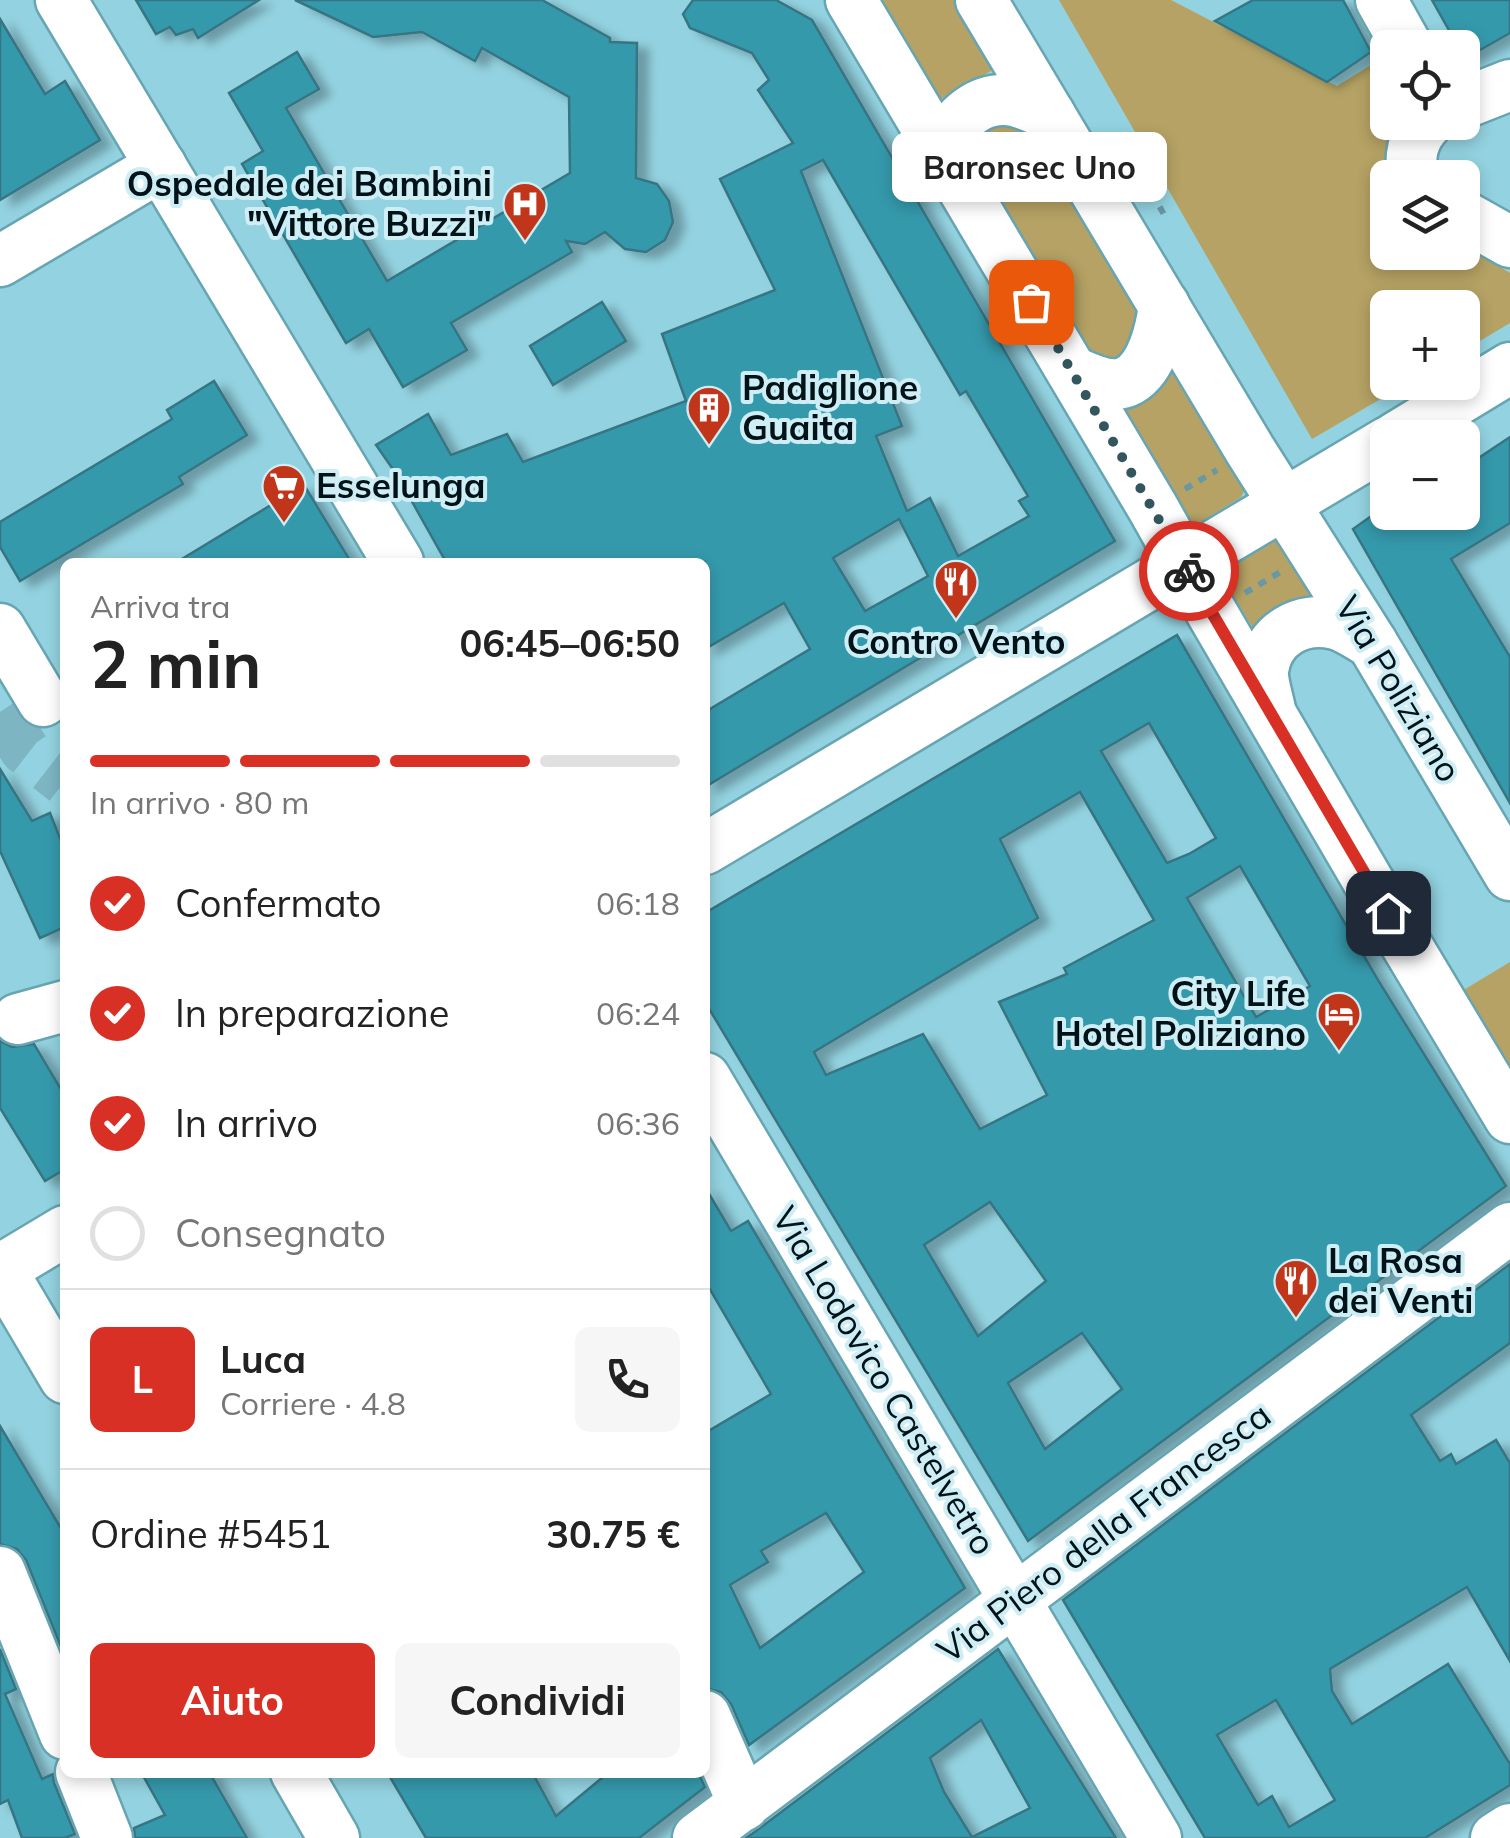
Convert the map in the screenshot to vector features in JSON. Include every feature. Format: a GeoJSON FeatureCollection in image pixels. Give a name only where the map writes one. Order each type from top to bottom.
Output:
{"type":"FeatureCollection","features":[{"type":"Feature","properties":{"kind":"street"},"geometry":{"type":"LineString","coordinates":[[61,0],[396,558]]}},
{"type":"Feature","properties":{"kind":"street"},"geometry":{"type":"LineString","coordinates":[[851,0],[1510,1118]]}},
{"type":"Feature","properties":{"kind":"street","name":"Via Poliziano"},"geometry":{"type":"LineString","coordinates":[[981,0],[1510,875]]}},
{"type":"Feature","properties":{"kind":"street"},"geometry":{"type":"LineString","coordinates":[[1380,0],[1398,30]]}},
{"type":"Feature","properties":{"kind":"street"},"geometry":{"type":"LineString","coordinates":[[1480,97],[1510,85]]}},
{"type":"Feature","properties":{"kind":"street"},"geometry":{"type":"LineString","coordinates":[[950,164],[949,140],[962,117],[982,104],[1004,100],[1050,115]]}},
{"type":"Feature","properties":{"kind":"street"},"geometry":{"type":"LineString","coordinates":[[0,261],[161,166]]}},
{"type":"Feature","properties":{"kind":"street"},"geometry":{"type":"LineString","coordinates":[[1480,225],[1510,242]]}},
{"type":"Feature","properties":{"kind":"street"},"geometry":{"type":"LineString","coordinates":[[1072,371],[1094,381],[1127,382],[1154,349],[1164,305]]}},
{"type":"Feature","properties":{"kind":"street"},"geometry":{"type":"LineString","coordinates":[[1425,420],[1510,368]]}},
{"type":"Feature","properties":{"kind":"street"},"geometry":{"type":"LineString","coordinates":[[710,846],[1370,453]]}},
{"type":"Feature","properties":{"kind":"street"},"geometry":{"type":"LineString","coordinates":[[1271,713],[1263,672],[1270,646],[1288,629],[1305,623],[1336,624],[1372,643]]}},
{"type":"Feature","properties":{"kind":"street"},"geometry":{"type":"LineString","coordinates":[[0,629],[14,709]]}},
{"type":"Feature","properties":{"kind":"street","name":"Via Lodovico Castelvetro"},"geometry":{"type":"LineString","coordinates":[[710,1086],[1156,1838]]}},
{"type":"Feature","properties":{"kind":"street","name":"Via Piero della Francesca"},"geometry":{"type":"LineString","coordinates":[[698,1838],[1510,1228]]}},
{"type":"Feature","properties":{"kind":"street"},"geometry":{"type":"LineString","coordinates":[[60,1234],[0,1269],[60,1370]]}},
{"type":"Feature","properties":{"kind":"street"},"geometry":{"type":"LineString","coordinates":[[0,1572],[60,1722]]}},
{"type":"Feature","properties":{"kind":"street"},"geometry":{"type":"LineString","coordinates":[[710,1727],[744,1805]]}},
{"type":"Feature","properties":{"kind":"street"},"geometry":{"type":"LineString","coordinates":[[82,1778],[107,1838]]}},
{"type":"Feature","properties":{"kind":"street"},"geometry":{"type":"LineString","coordinates":[[299,1778],[334,1838]]}},
{"type":"Feature","properties":{"kind":"street"},"geometry":{"type":"LineString","coordinates":[[1496,1838],[1510,1830]]}},
{"type":"Feature","properties":{"kind":"path"},"geometry":{"type":"LineString","coordinates":[[1128,151],[1166,218]]}},
{"type":"Feature","properties":{"kind":"path"},"geometry":{"type":"LineString","coordinates":[[1172,498],[1231,461]]}},
{"type":"Feature","properties":{"kind":"path"},"geometry":{"type":"LineString","coordinates":[[1233,600],[1291,566]]}},
{"type":"Feature","properties":{"kind":"shaded area"},"geometry":{"type":"Polygon","coordinates":[[[874,0],[958,0],[993,66],[991,71],[941,99],[936,98],[874,0]]]}},
{"type":"Feature","properties":{"kind":"shaded area"},"geometry":{"type":"Polygon","coordinates":[[[1059,0],[1171,0],[1337,86],[1370,66],[1370,140],[1390,140],[1388,160],[1370,160],[1370,270],[1480,270],[1480,254],[1510,273],[1510,323],[1480,341],[1480,290],[1370,290],[1370,400],[1379,400],[1312,439],[1059,0]]]}},
{"type":"Feature","properties":{"kind":"shaded area"},"geometry":{"type":"Polygon","coordinates":[[[1023,114],[1140,308],[1144,337],[1114,361],[1086,352],[969,158],[965,129],[1023,114]]]}},
{"type":"Feature","properties":{"kind":"shaded area"},"geometry":{"type":"Polygon","coordinates":[[[1161,367],[1174,368],[1243,480],[1245,489],[1241,497],[1203,521],[1194,523],[1186,518],[1117,398],[1161,367]]]}},
{"type":"Feature","properties":{"kind":"shaded area"},"geometry":{"type":"Polygon","coordinates":[[[1269,539],[1281,543],[1312,601],[1256,633],[1220,575],[1222,567],[1269,539]]]}},
{"type":"Feature","properties":{"kind":"shaded area"},"geometry":{"type":"Polygon","coordinates":[[[1510,962],[1510,1070],[1462,991],[1510,962]]]}},
{"type":"Feature","properties":{"kind":"building"},"geometry":{"type":"Polygon","coordinates":[[[136,0],[259,0],[198,38],[193,29],[176,35],[170,27],[156,34],[136,0]]]}},
{"type":"Feature","properties":{"kind":"building"},"geometry":{"type":"Polygon","coordinates":[[[295,0],[542,0],[610,38],[610,42],[637,43],[636,178],[657,184],[669,201],[673,222],[665,240],[646,252],[625,249],[605,232],[585,244],[566,241],[572,252],[451,323],[467,350],[403,387],[369,329],[346,343],[242,164],[263,151],[229,93],[297,52],[319,89],[286,108],[387,281],[570,173],[569,97],[482,48],[475,61],[422,32],[373,37],[295,0]]]}},
{"type":"Feature","properties":{"kind":"building"},"geometry":{"type":"Polygon","coordinates":[[[693,0],[776,0],[812,20],[1115,541],[710,784],[710,709],[810,649],[784,603],[710,646],[710,558],[444,558],[376,445],[428,414],[451,455],[507,434],[523,462],[686,401],[662,334],[775,290],[720,179],[793,143],[758,90],[769,80],[752,53],[690,28],[683,14],[693,0]],[[823,160],[801,171],[902,426],[876,436],[907,511],[930,498],[958,556],[1029,516],[1019,501],[1028,496],[966,391],[960,395],[823,160]],[[899,519],[833,558],[865,611],[928,576],[899,519]]]}},
{"type":"Feature","properties":{"kind":"building"},"geometry":{"type":"Polygon","coordinates":[[[1253,0],[1343,0],[1370,53],[1327,82],[1215,21],[1253,0]]]}},
{"type":"Feature","properties":{"kind":"building"},"geometry":{"type":"Polygon","coordinates":[[[1432,0],[1510,0],[1510,33],[1480,50],[1480,30],[1449,30],[1432,0]]]}},
{"type":"Feature","properties":{"kind":"building"},"geometry":{"type":"Polygon","coordinates":[[[0,19],[45,94],[65,81],[100,140],[0,200],[0,19]]]}},
{"type":"Feature","properties":{"kind":"building"},"geometry":{"type":"Polygon","coordinates":[[[602,302],[626,341],[553,385],[530,346],[602,302]]]}},
{"type":"Feature","properties":{"kind":"building"},"geometry":{"type":"Polygon","coordinates":[[[214,381],[247,435],[179,477],[183,484],[20,581],[0,547],[0,522],[172,419],[167,410],[214,381]]]}},
{"type":"Feature","properties":{"kind":"building"},"geometry":{"type":"Polygon","coordinates":[[[1510,437],[1510,523],[1451,559],[1510,657],[1510,803],[1353,529],[1370,517],[1370,530],[1480,530],[1480,457],[1510,437]]]}},
{"type":"Feature","properties":{"kind":"building","name":"Esselunga"},"geometry":{"type":"Polygon","coordinates":[[[304,485],[349,558],[184,558],[304,485]]]}},
{"type":"Feature","properties":{"kind":"building"},"geometry":{"type":"Polygon","coordinates":[[[1177,635],[1378,980],[1506,1186],[1028,1541],[710,1010],[710,910],[1177,635]],[[1149,723],[1101,751],[1167,863],[1216,838],[1149,723]],[[1080,792],[1000,839],[1038,918],[814,1052],[826,1075],[923,1034],[980,1129],[1047,1095],[999,1002],[1067,974],[1064,968],[1154,920],[1080,792]],[[1240,866],[1187,898],[1256,1017],[1310,986],[1240,866]],[[990,1202],[924,1245],[978,1336],[1046,1281],[990,1202]],[[1082,1333],[1008,1383],[1045,1449],[1122,1389],[1082,1333]]]}},
{"type":"Feature","properties":{"kind":"building"},"geometry":{"type":"Polygon","coordinates":[[[0,769],[32,821],[50,813],[60,838],[60,929],[40,938],[0,851],[0,769]]]}},
{"type":"Feature","properties":{"kind":"building"},"geometry":{"type":"Polygon","coordinates":[[[0,1041],[12,1047],[34,1044],[60,1088],[60,1172],[45,1181],[0,1108],[0,1041]]]}},
{"type":"Feature","properties":{"kind":"building"},"geometry":{"type":"Polygon","coordinates":[[[710,1195],[731,1231],[748,1221],[965,1588],[749,1745],[731,1704],[721,1692],[710,1689],[710,1430],[771,1394],[710,1290],[710,1195]],[[826,1513],[761,1551],[768,1562],[730,1585],[760,1648],[864,1572],[826,1513]]]}},
{"type":"Feature","properties":{"kind":"building"},"geometry":{"type":"Polygon","coordinates":[[[1510,1264],[1510,1343],[1411,1415],[1440,1461],[1451,1454],[1456,1464],[1496,1440],[1510,1463],[1510,1661],[1467,1587],[1330,1669],[1332,1691],[1352,1724],[1448,1664],[1510,1764],[1510,1785],[1425,1838],[1205,1838],[1063,1600],[1510,1264]],[[1276,1700],[1217,1735],[1258,1805],[1272,1796],[1289,1827],[1335,1800],[1276,1700]]]}},
{"type":"Feature","properties":{"kind":"building"},"geometry":{"type":"Polygon","coordinates":[[[0,1426],[60,1527],[60,1645],[26,1560],[17,1549],[0,1544],[0,1426]]]}},
{"type":"Feature","properties":{"kind":"building"},"geometry":{"type":"Polygon","coordinates":[[[0,1649],[16,1689],[5,1694],[42,1779],[53,1774],[75,1834],[65,1838],[22,1838],[8,1800],[0,1804],[0,1649]]]}},
{"type":"Feature","properties":{"kind":"building"},"geometry":{"type":"Polygon","coordinates":[[[998,1649],[1116,1838],[746,1838],[998,1649]],[[981,1720],[930,1758],[944,1792],[972,1837],[1030,1808],[981,1720]]]}},
{"type":"Feature","properties":{"kind":"building"},"geometry":{"type":"Polygon","coordinates":[[[144,1778],[212,1778],[247,1838],[135,1838],[134,1828],[165,1815],[144,1778]]]}},
{"type":"Feature","properties":{"kind":"building"},"geometry":{"type":"Polygon","coordinates":[[[391,1778],[535,1778],[556,1816],[602,1778],[701,1778],[705,1787],[639,1838],[426,1838],[391,1778]]]}},
{"type":"Feature","properties":{"kind":"tunnel"},"geometry":{"type":"LineString","coordinates":[[0,712],[25,750],[60,777]]}},
{"type":"Feature","properties":{"kind":"way so far"},"geometry":{"type":"LineString","coordinates":[[1031,302],[1189,571]]}},
{"type":"Feature","properties":{"kind":"place","name":"Ospedale dei Bambini \"Vittore Buzzi\""},"geometry":{"type":"Point","coordinates":[525,242]}},
{"type":"Feature","properties":{"kind":"place","name":"Baronsec Uno"},"geometry":{"type":"Point","coordinates":[1031,302]}},
{"type":"Feature","properties":{"kind":"place","name":"Padiglione Guaita"},"geometry":{"type":"Point","coordinates":[709,446]}},
{"type":"Feature","properties":{"kind":"place","name":"Esselunga"},"geometry":{"type":"Point","coordinates":[284,524]}},
{"type":"Feature","properties":{"kind":"place","name":"Contro Vento"},"geometry":{"type":"Point","coordinates":[956,620]}},
{"type":"Feature","properties":{"kind":"place","name":"City Life Hotel Poliziano"},"geometry":{"type":"Point","coordinates":[1339,1052]}},
{"type":"Feature","properties":{"kind":"place","name":"La Rosa dei Venti"},"geometry":{"type":"Point","coordinates":[1296,1319]}},
{"type":"Feature","properties":{"kind":"route"},"geometry":{"type":"LineString","coordinates":[[1189,571],[1388,913]]}}]}
